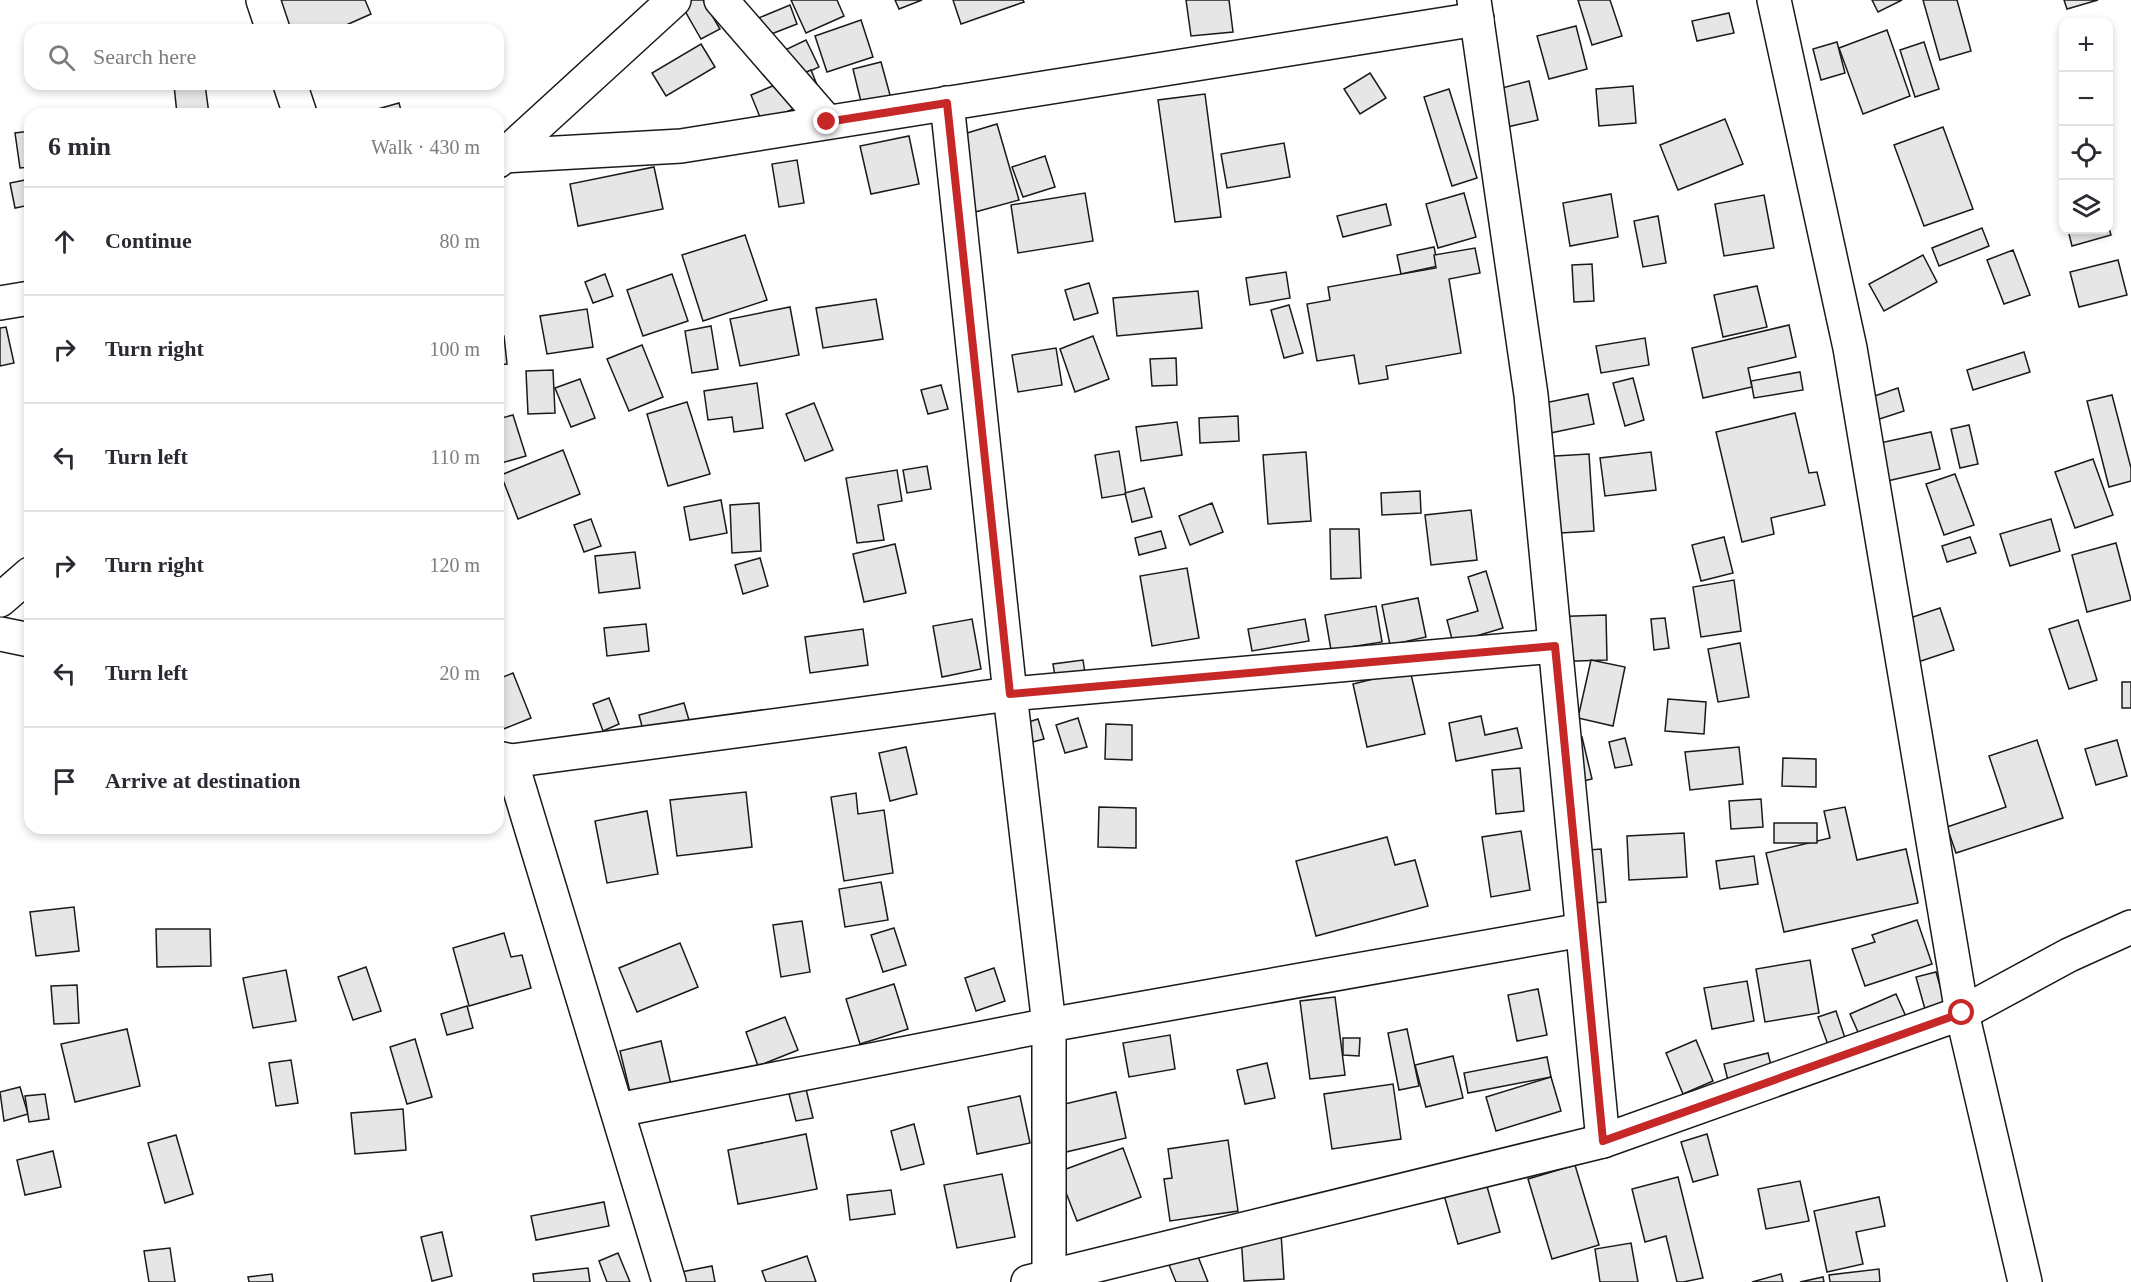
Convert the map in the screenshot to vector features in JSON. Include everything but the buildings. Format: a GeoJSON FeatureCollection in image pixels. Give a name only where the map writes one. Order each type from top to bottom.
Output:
{"type":"FeatureCollection","features":[{"type":"Feature","properties":{"kind":"street"},"geometry":{"type":"LineString","coordinates":[[263,0],[271,24]]}},
{"type":"Feature","properties":{"kind":"street"},"geometry":{"type":"LineString","coordinates":[[504,156],[674,0]]}},
{"type":"Feature","properties":{"kind":"street"},"geometry":{"type":"LineString","coordinates":[[721,0],[827,122]]}},
{"type":"Feature","properties":{"kind":"street"},"geometry":{"type":"LineString","coordinates":[[1774,0],[1850,348],[1962,1013],[2025,1282]]}},
{"type":"Feature","properties":{"kind":"street"},"geometry":{"type":"LineString","coordinates":[[504,159],[681,146],[947,103],[1476,10],[1531,395],[1603,1141]]}},
{"type":"Feature","properties":{"kind":"street"},"geometry":{"type":"LineString","coordinates":[[292,90],[298,108]]}},
{"type":"Feature","properties":{"kind":"street"},"geometry":{"type":"LineString","coordinates":[[947,103],[1010,694],[1049,1025],[1038,1280],[1603,1141],[1962,1013],[2069,955],[2131,927]]}},
{"type":"Feature","properties":{"kind":"street"},"geometry":{"type":"LineString","coordinates":[[0,303],[24,299]]}},
{"type":"Feature","properties":{"kind":"street"},"geometry":{"type":"LineString","coordinates":[[0,600],[24,579]]}},
{"type":"Feature","properties":{"kind":"street"},"geometry":{"type":"LineString","coordinates":[[0,634],[24,639]]}},
{"type":"Feature","properties":{"kind":"street"},"geometry":{"type":"LineString","coordinates":[[669,1282],[618,1110],[505,760],[1010,694],[1555,646]]}},
{"type":"Feature","properties":{"kind":"street"},"geometry":{"type":"LineString","coordinates":[[618,1110],[1049,1025],[1582,930]]}},
{"type":"Feature","properties":{"kind":"route"},"geometry":{"type":"LineString","coordinates":[[827,122],[947,103],[1010,694],[1555,646],[1603,1141],[1962,1013]]}}]}
